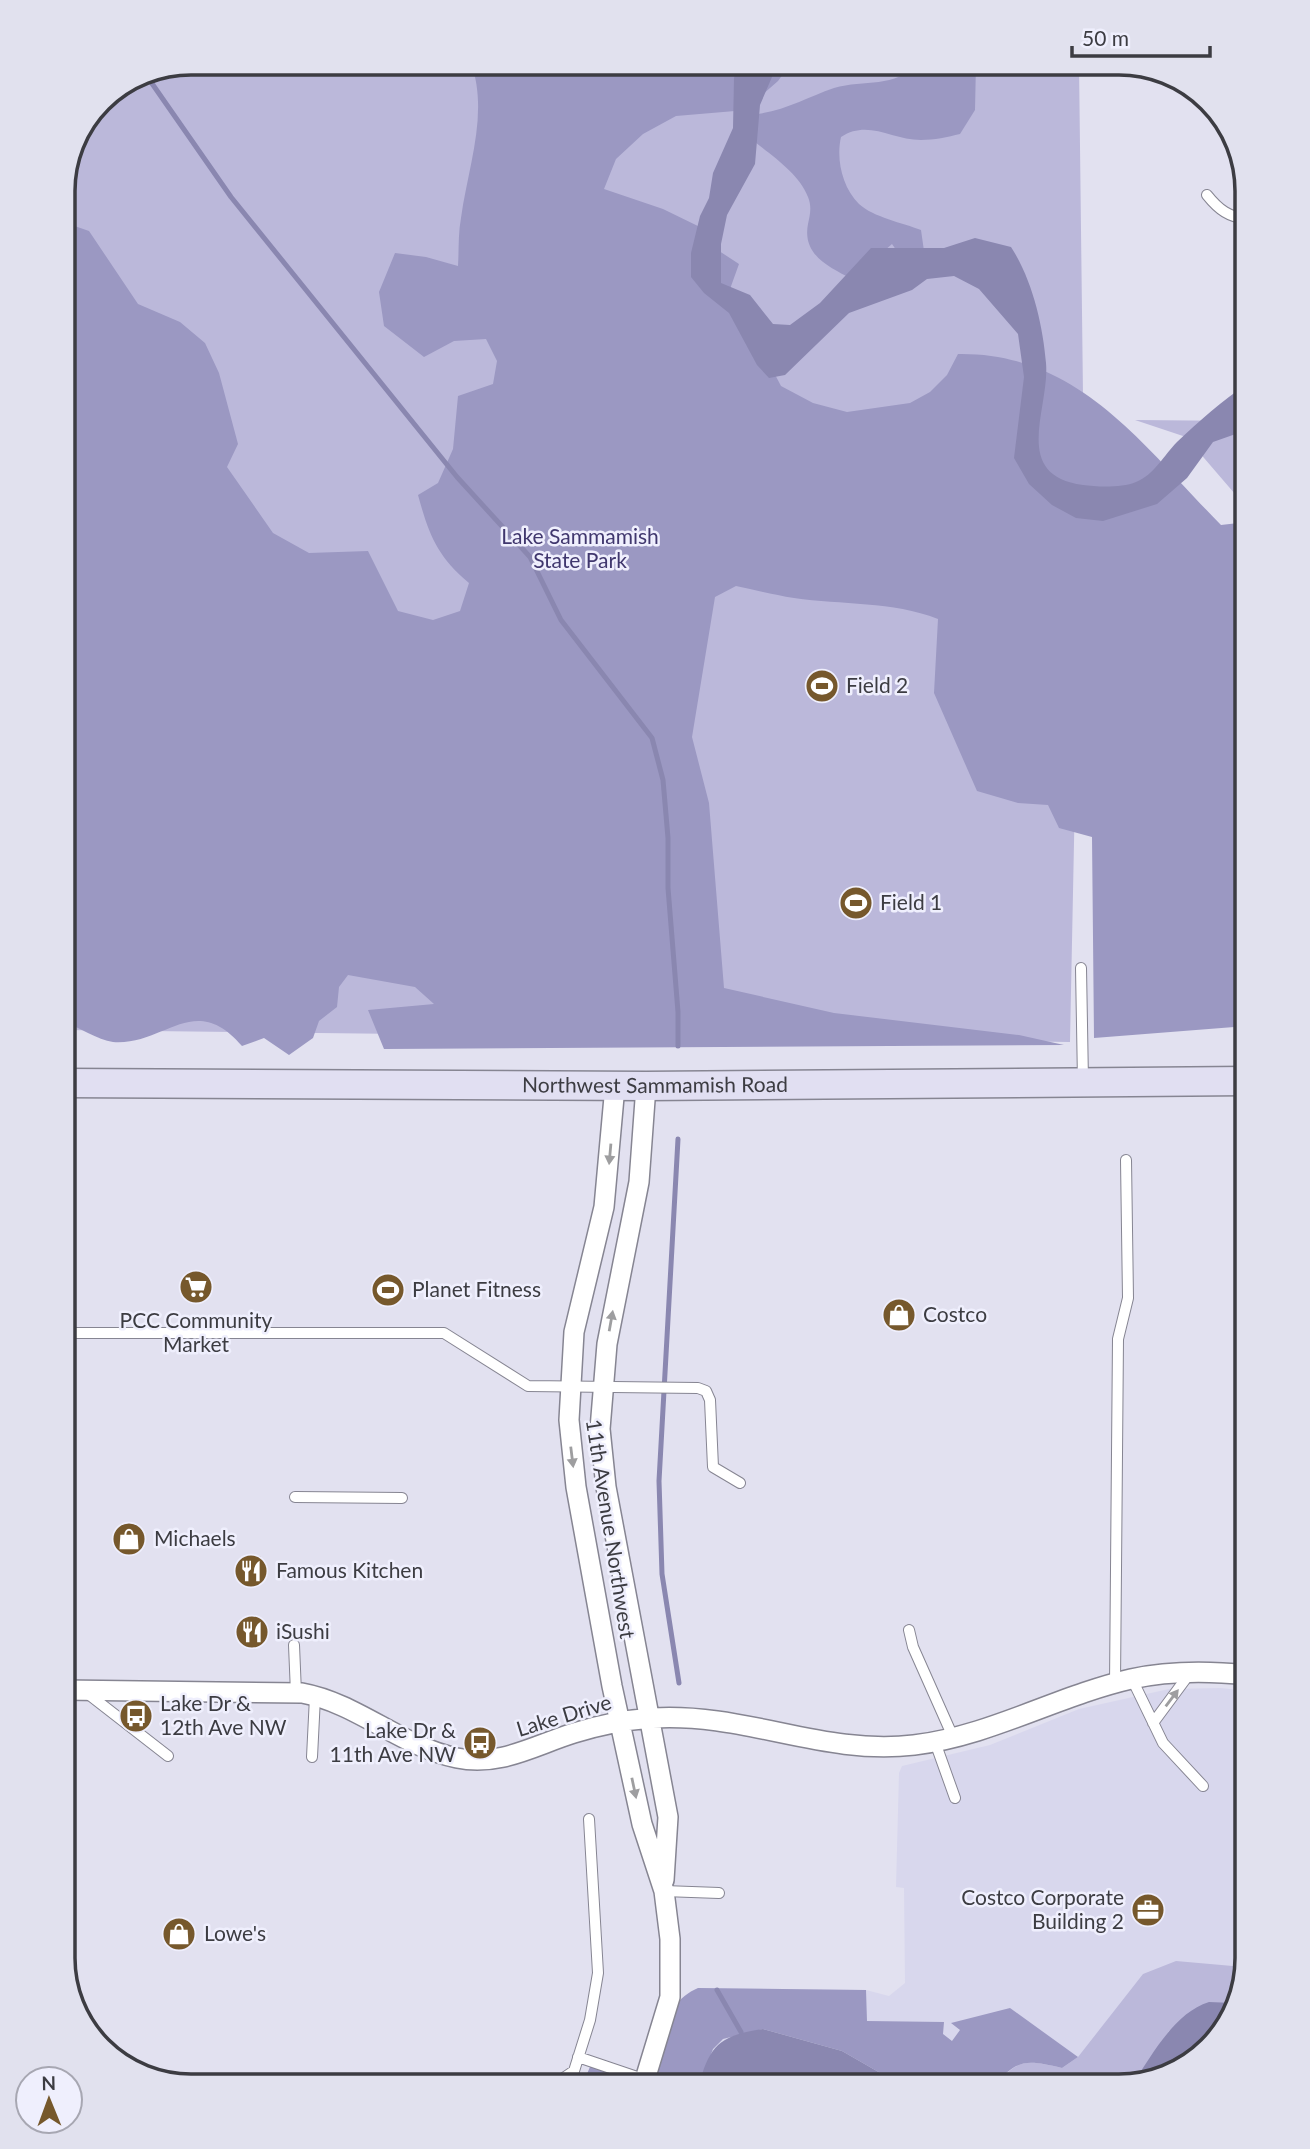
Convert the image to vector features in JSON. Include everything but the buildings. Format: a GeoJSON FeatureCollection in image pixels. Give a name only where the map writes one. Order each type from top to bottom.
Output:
{"type":"FeatureCollection","features":[{"type":"Feature","properties":{"kind":"main road","name":"Northwest Sammamish Road"},"geometry":{"type":"LineString","coordinates":[[75,1083],[646,1086],[1235,1081]]}},
{"type":"Feature","properties":{"kind":"street","name":"11th Avenue Northwest"},"geometry":{"type":"LineString","coordinates":[[615,1086],[608,1176],[574,1332],[569,1389],[573,1468],[642,1824],[664,1891]]}},
{"type":"Feature","properties":{"kind":"street","name":"11th Avenue Northwest"},"geometry":{"type":"LineString","coordinates":[[646,1086],[639,1182],[601,1388],[600,1438],[606,1487],[668,1817],[664,1891],[670,1939],[670,1997],[646,2074]]}},
{"type":"Feature","properties":{"kind":"street","name":"Lake Drive"},"geometry":{"type":"LineString","coordinates":[[75,1691],[296,1693],[316,1697],[425,1747],[457,1758],[477,1761],[512,1756],[574,1733],[620,1721],[649,1718],[734,1721],[822,1742],[862,1746],[944,1740],[1037,1712],[1124,1681],[1191,1673],[1235,1675]]}},
{"type":"Feature","properties":{"kind":"lane"},"geometry":{"type":"LineString","coordinates":[[1208,195],[1218,208],[1235,218]]}},
{"type":"Feature","properties":{"kind":"lane"},"geometry":{"type":"LineString","coordinates":[[1081,968],[1083,1082]]}},
{"type":"Feature","properties":{"kind":"lane"},"geometry":{"type":"LineString","coordinates":[[1126,1160],[1128,1298],[1118,1339],[1124,1681],[1177,1761],[1203,1786]]}},
{"type":"Feature","properties":{"kind":"lane"},"geometry":{"type":"LineString","coordinates":[[75,1333],[444,1333],[528,1386],[569,1389],[698,1388],[706,1391],[710,1400],[713,1467],[740,1483]]}},
{"type":"Feature","properties":{"kind":"lane"},"geometry":{"type":"LineString","coordinates":[[295,1497],[402,1498]]}},
{"type":"Feature","properties":{"kind":"lane"},"geometry":{"type":"LineString","coordinates":[[909,1630],[912,1647],[944,1740],[955,1798]]}},
{"type":"Feature","properties":{"kind":"lane"},"geometry":{"type":"LineString","coordinates":[[295,1645],[296,1693]]}},
{"type":"Feature","properties":{"kind":"lane"},"geometry":{"type":"LineString","coordinates":[[1153,1723],[1191,1673]]}},
{"type":"Feature","properties":{"kind":"lane"},"geometry":{"type":"LineString","coordinates":[[84,1691],[168,1756]]}},
{"type":"Feature","properties":{"kind":"lane"},"geometry":{"type":"LineString","coordinates":[[312,1757],[316,1697]]}},
{"type":"Feature","properties":{"kind":"lane"},"geometry":{"type":"LineString","coordinates":[[570,2074],[574,2071],[590,2020],[598,1973],[589,1819]]}},
{"type":"Feature","properties":{"kind":"lane"},"geometry":{"type":"LineString","coordinates":[[664,1891],[719,1892]]}},
{"type":"Feature","properties":{"kind":"lane"},"geometry":{"type":"LineString","coordinates":[[578,2057],[622,2074]]}},
{"type":"Feature","properties":{"kind":"shaded area"},"geometry":{"type":"Polygon","coordinates":[[[735,75],[773,75],[760,105],[755,164],[727,215],[721,244],[721,283],[750,295],[773,324],[790,325],[820,303],[871,248],[944,248],[975,238],[1011,247],[1031,288],[1046,363],[1040,419],[1040,454],[1047,468],[1061,479],[1102,487],[1136,482],[1153,470],[1194,426],[1235,393],[1235,434],[1213,442],[1187,478],[1157,504],[1103,521],[1076,518],[1052,505],[1029,484],[1014,458],[1024,377],[1018,334],[979,289],[954,276],[927,279],[912,290],[849,313],[785,375],[769,378],[757,365],[729,313],[704,293],[691,277],[691,253],[700,216],[709,198],[713,173],[733,128],[735,75]]]}},
{"type":"Feature","properties":{"kind":"shaded area"},"geometry":{"type":"Polygon","coordinates":[[[1169,1689],[1235,1690],[1234,1973],[1223,2009],[1195,2045],[1156,2068],[1119,2074],[671,2074],[691,2000],[698,1988],[866,1990],[889,1996],[905,1983],[904,1888],[896,1887],[899,1773],[902,1766],[990,1745],[1079,1709],[1169,1689]]]}},
{"type":"Feature","properties":{"kind":"shaded area"},"geometry":{"type":"Polygon","coordinates":[[[1209,2002],[1226,2003],[1215,2022],[1195,2045],[1170,2062],[1141,2072],[1165,2036],[1185,2015],[1209,2002]]]}},
{"type":"Feature","properties":{"kind":"shaded area"},"geometry":{"type":"Polygon","coordinates":[[[763,2029],[842,2051],[882,2074],[702,2074],[707,2060],[719,2044],[749,2031],[763,2029]]]}},
{"type":"Feature","properties":{"kind":"green space","name":"Lake Sammamish State Park"},"geometry":{"type":"Polygon","coordinates":[[[191,75],[1079,75],[1083,395],[1070,1042],[75,1030],[75,184],[79,161],[87,140],[99,121],[115,104],[147,84],[169,77],[191,75]]]}},
{"type":"Feature","properties":{"kind":"green space"},"geometry":{"type":"Polygon","coordinates":[[[474,75],[782,75],[754,102],[735,111],[676,116],[643,134],[616,159],[604,189],[663,209],[702,228],[713,247],[739,264],[730,289],[781,386],[813,403],[847,412],[910,403],[930,392],[947,375],[958,354],[1001,358],[1039,369],[1074,387],[1106,410],[1136,436],[1221,525],[1235,523],[1235,1027],[1094,1038],[1092,837],[1059,828],[1048,805],[1018,803],[977,791],[934,693],[938,619],[903,609],[794,598],[736,586],[715,597],[692,737],[709,803],[724,988],[834,1013],[1019,1035],[1064,1045],[384,1049],[368,1010],[434,1004],[415,987],[348,975],[339,987],[337,1007],[319,1021],[313,1038],[289,1055],[264,1038],[242,1046],[225,1030],[209,1022],[179,1024],[132,1041],[113,1042],[75,1027],[75,226],[89,231],[138,304],[180,322],[205,343],[219,373],[238,444],[227,467],[273,533],[309,553],[368,551],[398,611],[433,620],[460,611],[469,583],[449,563],[436,544],[418,495],[438,483],[453,449],[458,396],[493,384],[497,361],[486,339],[454,341],[424,357],[384,326],[379,292],[395,253],[426,257],[458,266],[460,224],[478,121],[474,75]]]}},
{"type":"Feature","properties":{"kind":"green space"},"geometry":{"type":"Polygon","coordinates":[[[976,75],[975,110],[960,134],[946,137],[910,139],[861,130],[841,137],[839,154],[842,172],[853,197],[872,213],[921,230],[924,251],[901,257],[892,244],[852,279],[826,264],[813,252],[807,235],[810,211],[808,197],[793,174],[755,142],[758,114],[834,88],[900,77],[976,75]]]}},
{"type":"Feature","properties":{"kind":"green space"},"geometry":{"type":"Polygon","coordinates":[[[1135,420],[1235,421],[1235,494],[1186,437],[1135,420]]]}},
{"type":"Feature","properties":{"kind":"green space"},"geometry":{"type":"Polygon","coordinates":[[[1176,1961],[1234,1966],[1226,2002],[1169,2031],[1141,2072],[1006,2074],[1017,2066],[1031,2063],[1062,2068],[1078,2057],[1143,1974],[1176,1961]]]}},
{"type":"Feature","properties":{"kind":"green space"},"geometry":{"type":"Polygon","coordinates":[[[698,1988],[866,1990],[867,2021],[944,2022],[943,2034],[952,2041],[960,2030],[951,2023],[1010,2008],[1078,2057],[1062,2068],[1031,2063],[1017,2066],[1005,2074],[882,2074],[842,2051],[763,2029],[723,2039],[713,2049],[704,2074],[645,2074],[661,2027],[676,2004],[698,1988]]]}},
{"type":"Feature","properties":{"kind":"green space"},"geometry":{"type":"Polygon","coordinates":[[[592,2062],[628,2074],[587,2074],[592,2062]]]}},
{"type":"Feature","properties":{"kind":"waterway"},"geometry":{"type":"LineString","coordinates":[[151,83],[231,197],[457,477],[530,557],[561,620],[652,738],[663,780],[668,838],[668,888],[678,1012],[678,1046]]}},
{"type":"Feature","properties":{"kind":"waterway"},"geometry":{"type":"LineString","coordinates":[[678,1139],[659,1481],[662,1574],[679,1683]]}},
{"type":"Feature","properties":{"kind":"waterway"},"geometry":{"type":"LineString","coordinates":[[717,1990],[741,2032]]}},
{"type":"Feature","properties":{"kind":"place","name":"Field 2"},"geometry":{"type":"Point","coordinates":[822,686]}},
{"type":"Feature","properties":{"kind":"place","name":"Field 1"},"geometry":{"type":"Point","coordinates":[856,903]}},
{"type":"Feature","properties":{"kind":"place","name":"PCC Community Market"},"geometry":{"type":"Point","coordinates":[196,1287]}},
{"type":"Feature","properties":{"kind":"place","name":"Planet Fitness"},"geometry":{"type":"Point","coordinates":[388,1290]}},
{"type":"Feature","properties":{"kind":"place","name":"Costco"},"geometry":{"type":"Point","coordinates":[899,1315]}},
{"type":"Feature","properties":{"kind":"place","name":"Michaels"},"geometry":{"type":"Point","coordinates":[129,1539]}},
{"type":"Feature","properties":{"kind":"place","name":"Famous Kitchen"},"geometry":{"type":"Point","coordinates":[251,1571]}},
{"type":"Feature","properties":{"kind":"place","name":"iSushi"},"geometry":{"type":"Point","coordinates":[252,1632]}},
{"type":"Feature","properties":{"kind":"place","name":"Lake Dr & 12th Ave NW"},"geometry":{"type":"Point","coordinates":[136,1716]}},
{"type":"Feature","properties":{"kind":"place","name":"Lake Dr & 11th Ave NW"},"geometry":{"type":"Point","coordinates":[480,1743]}},
{"type":"Feature","properties":{"kind":"place","name":"Costco Corporate Building 2"},"geometry":{"type":"Point","coordinates":[1148,1910]}},
{"type":"Feature","properties":{"kind":"place","name":"Lowe's"},"geometry":{"type":"Point","coordinates":[179,1934]}}]}
